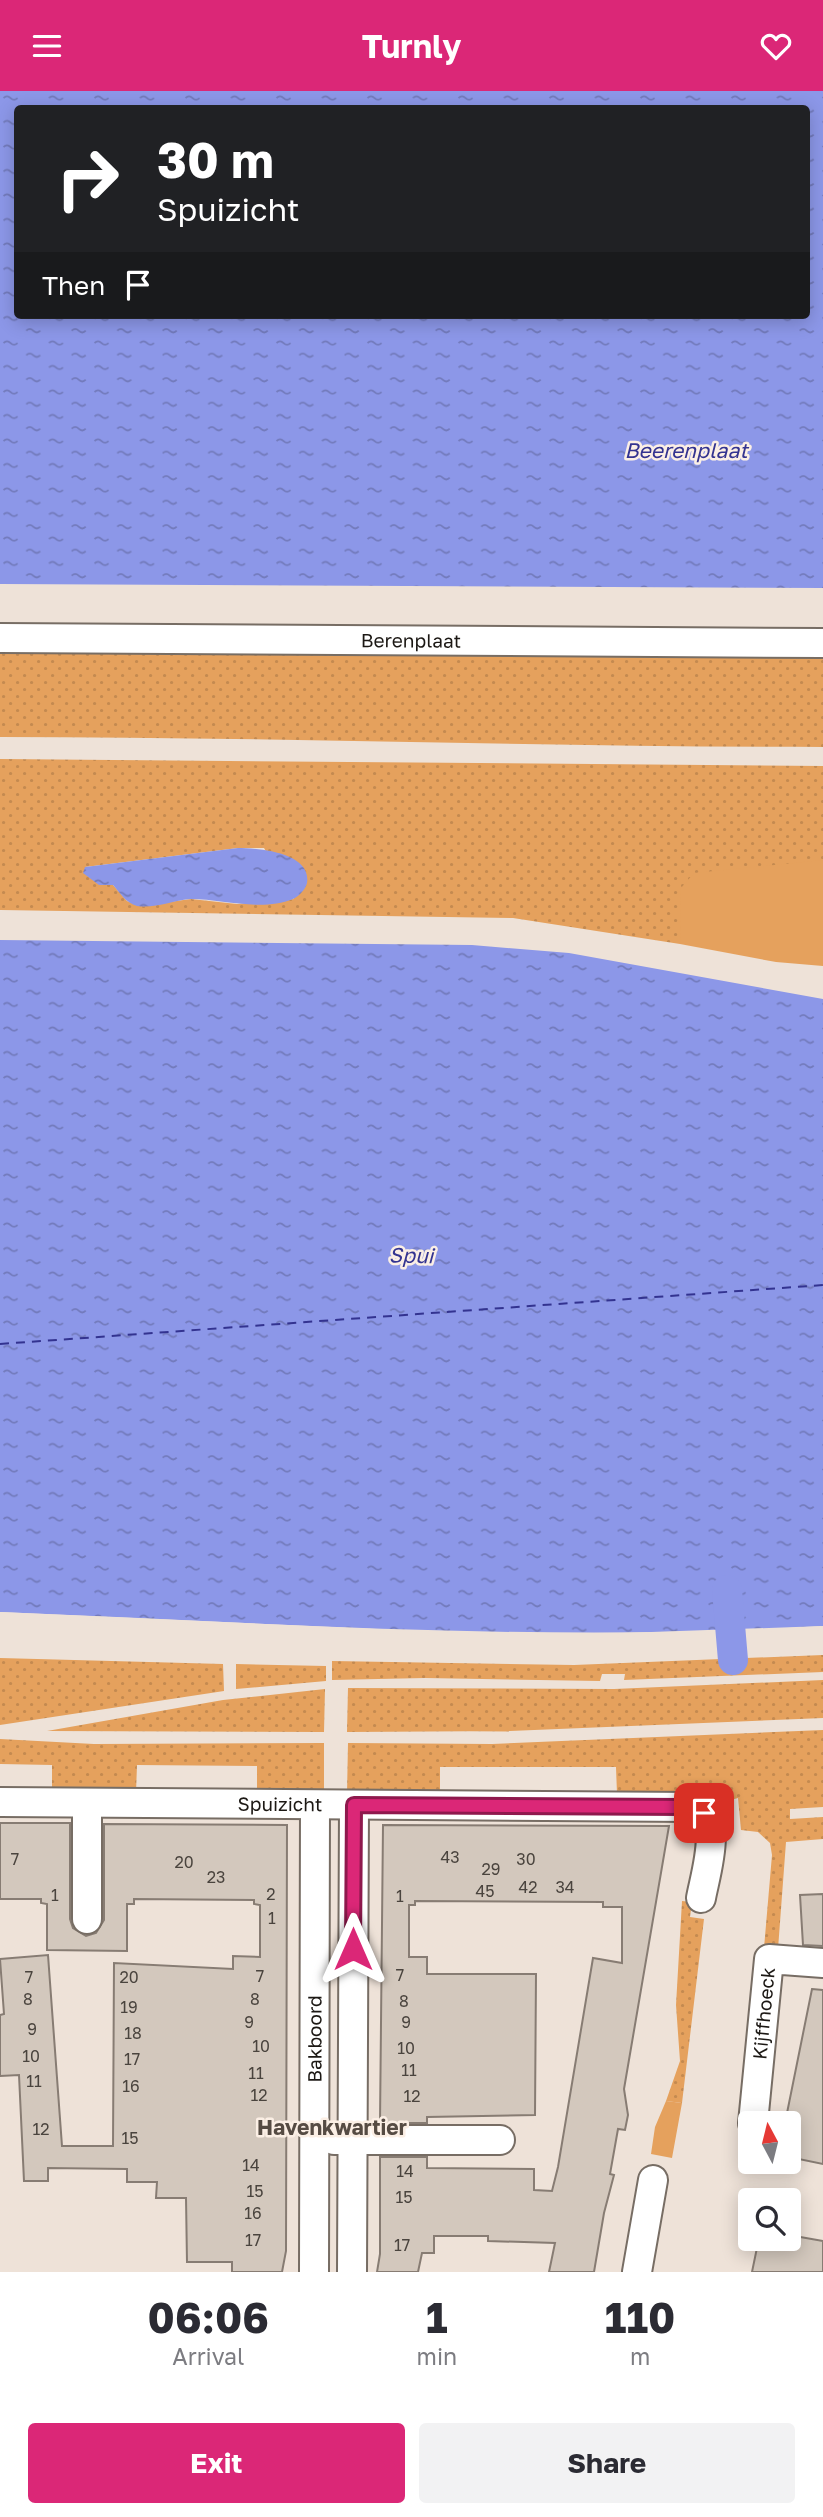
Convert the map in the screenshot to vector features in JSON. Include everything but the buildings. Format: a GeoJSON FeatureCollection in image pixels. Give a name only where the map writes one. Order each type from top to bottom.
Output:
{"type":"FeatureCollection","features":[{"type":"Feature","properties":{"kind":"street","name":"Berenplaat"},"geometry":{"type":"LineString","coordinates":[[0,638],[823,643]]}},
{"type":"Feature","properties":{"kind":"street","name":"Spuizicht"},"geometry":{"type":"LineString","coordinates":[[0,1802],[693,1807],[700,1809],[708,1817],[711,1833],[701,1898]]}},
{"type":"Feature","properties":{"kind":"street"},"geometry":{"type":"LineString","coordinates":[[87,1919],[88,1803]]}},
{"type":"Feature","properties":{"kind":"street","name":"Bakboord"},"geometry":{"type":"LineString","coordinates":[[314,2272],[315,1805]]}},
{"type":"Feature","properties":{"kind":"street"},"geometry":{"type":"LineString","coordinates":[[352,2272],[354,1805]]}},
{"type":"Feature","properties":{"kind":"street"},"geometry":{"type":"LineString","coordinates":[[314,1922],[353,1922]]}},
{"type":"Feature","properties":{"kind":"street","name":"Kijffhoeck"},"geometry":{"type":"LineString","coordinates":[[754,2111],[769,1959],[823,1963]]}},
{"type":"Feature","properties":{"kind":"street"},"geometry":{"type":"LineString","coordinates":[[314,2140],[500,2140]]}},
{"type":"Feature","properties":{"kind":"street"},"geometry":{"type":"LineString","coordinates":[[637,2272],[653,2180]]}},
{"type":"Feature","properties":{"kind":"shaded area"},"geometry":{"type":"Polygon","coordinates":[[[0,648],[823,650],[823,747],[0,737],[0,648]]]}},
{"type":"Feature","properties":{"kind":"shaded area"},"geometry":{"type":"Polygon","coordinates":[[[0,759],[823,766],[823,861],[680,944],[513,918],[0,910],[0,759]],[[238,848],[85,867],[113,885],[127,901],[139,906],[191,899],[237,904],[294,899],[264,848],[238,848]]]}},
{"type":"Feature","properties":{"kind":"shaded area"},"geometry":{"type":"Polygon","coordinates":[[[823,860],[823,966],[776,962],[680,944],[681,888],[694,873],[823,860]]]}},
{"type":"Feature","properties":{"kind":"shaded area"},"geometry":{"type":"Polygon","coordinates":[[[823,1655],[823,1672],[624,1680],[625,1674],[602,1674],[600,1681],[425,1678],[332,1680],[332,1661],[574,1665],[823,1655]]]}},
{"type":"Feature","properties":{"kind":"shaded area"},"geometry":{"type":"Polygon","coordinates":[[[0,1658],[223,1664],[224,1691],[0,1725],[0,1658]]]}},
{"type":"Feature","properties":{"kind":"shaded area"},"geometry":{"type":"Polygon","coordinates":[[[236,1664],[326,1666],[326,1681],[236,1689],[236,1664]]]}},
{"type":"Feature","properties":{"kind":"shaded area"},"geometry":{"type":"Polygon","coordinates":[[[823,1680],[823,1718],[510,1731],[347,1732],[348,1688],[614,1689],[823,1680]]]}},
{"type":"Feature","properties":{"kind":"shaded area"},"geometry":{"type":"Polygon","coordinates":[[[325,1689],[324,1732],[47,1731],[223,1700],[325,1689]]]}},
{"type":"Feature","properties":{"kind":"shaded area"},"geometry":{"type":"Polygon","coordinates":[[[823,1730],[823,1807],[790,1809],[790,1819],[823,1817],[823,1839],[786,1842],[778,1949],[764,1948],[772,1855],[770,1843],[758,1832],[741,1830],[738,1798],[720,1803],[706,1795],[617,1794],[616,1767],[440,1767],[440,1793],[347,1794],[348,1743],[492,1744],[823,1730]]]}},
{"type":"Feature","properties":{"kind":"shaded area"},"geometry":{"type":"Polygon","coordinates":[[[0,1739],[94,1744],[324,1743],[324,1794],[257,1793],[257,1766],[137,1765],[136,1793],[52,1792],[52,1765],[0,1764],[0,1739]]]}},
{"type":"Feature","properties":{"kind":"shaded area"},"geometry":{"type":"Polygon","coordinates":[[[682,1901],[692,1902],[690,1917],[704,1919],[682,2103],[666,2101],[680,2061],[676,2005],[682,1901]]]}},
{"type":"Feature","properties":{"kind":"shaded area"},"geometry":{"type":"Polygon","coordinates":[[[666,2101],[682,2103],[672,2158],[651,2154],[655,2127],[666,2101]]]}},
{"type":"Feature","properties":{"kind":"water","name":"Beerenplaat"},"geometry":{"type":"Polygon","coordinates":[[[0,91],[823,91],[823,588],[0,584],[0,91]]]}},
{"type":"Feature","properties":{"kind":"water"},"geometry":{"type":"Polygon","coordinates":[[[238,848],[270,851],[292,858],[301,864],[306,873],[305,888],[293,899],[281,903],[255,905],[191,899],[144,907],[130,903],[113,885],[99,885],[83,873],[85,867],[238,848]]]}},
{"type":"Feature","properties":{"kind":"water","name":"Spui"},"geometry":{"type":"Polygon","coordinates":[[[0,940],[472,945],[569,953],[823,999],[823,1626],[617,1633],[514,1632],[0,1612],[0,940]]]}},
{"type":"Feature","properties":{"kind":"pier"},"geometry":{"type":"Polygon","coordinates":[[[0,1612],[487,1634],[595,1634],[823,1626],[823,1630],[595,1638],[487,1638],[0,1616],[0,1612]]]}},
{"type":"Feature","properties":{"kind":"waterway"},"geometry":{"type":"LineString","coordinates":[[727,1590],[733,1660]]}},
{"type":"Feature","properties":{"kind":"ferry route"},"geometry":{"type":"LineString","coordinates":[[0,1344],[823,1285]]}},
{"type":"Feature","properties":{"kind":"district","name":"Havenkwartier"},"geometry":{"type":"Point","coordinates":[332,2128]}},
{"type":"Feature","properties":{"kind":"route"},"geometry":{"type":"LineString","coordinates":[[353,1949],[354,1805],[693,1807],[704,1813]]}}]}
